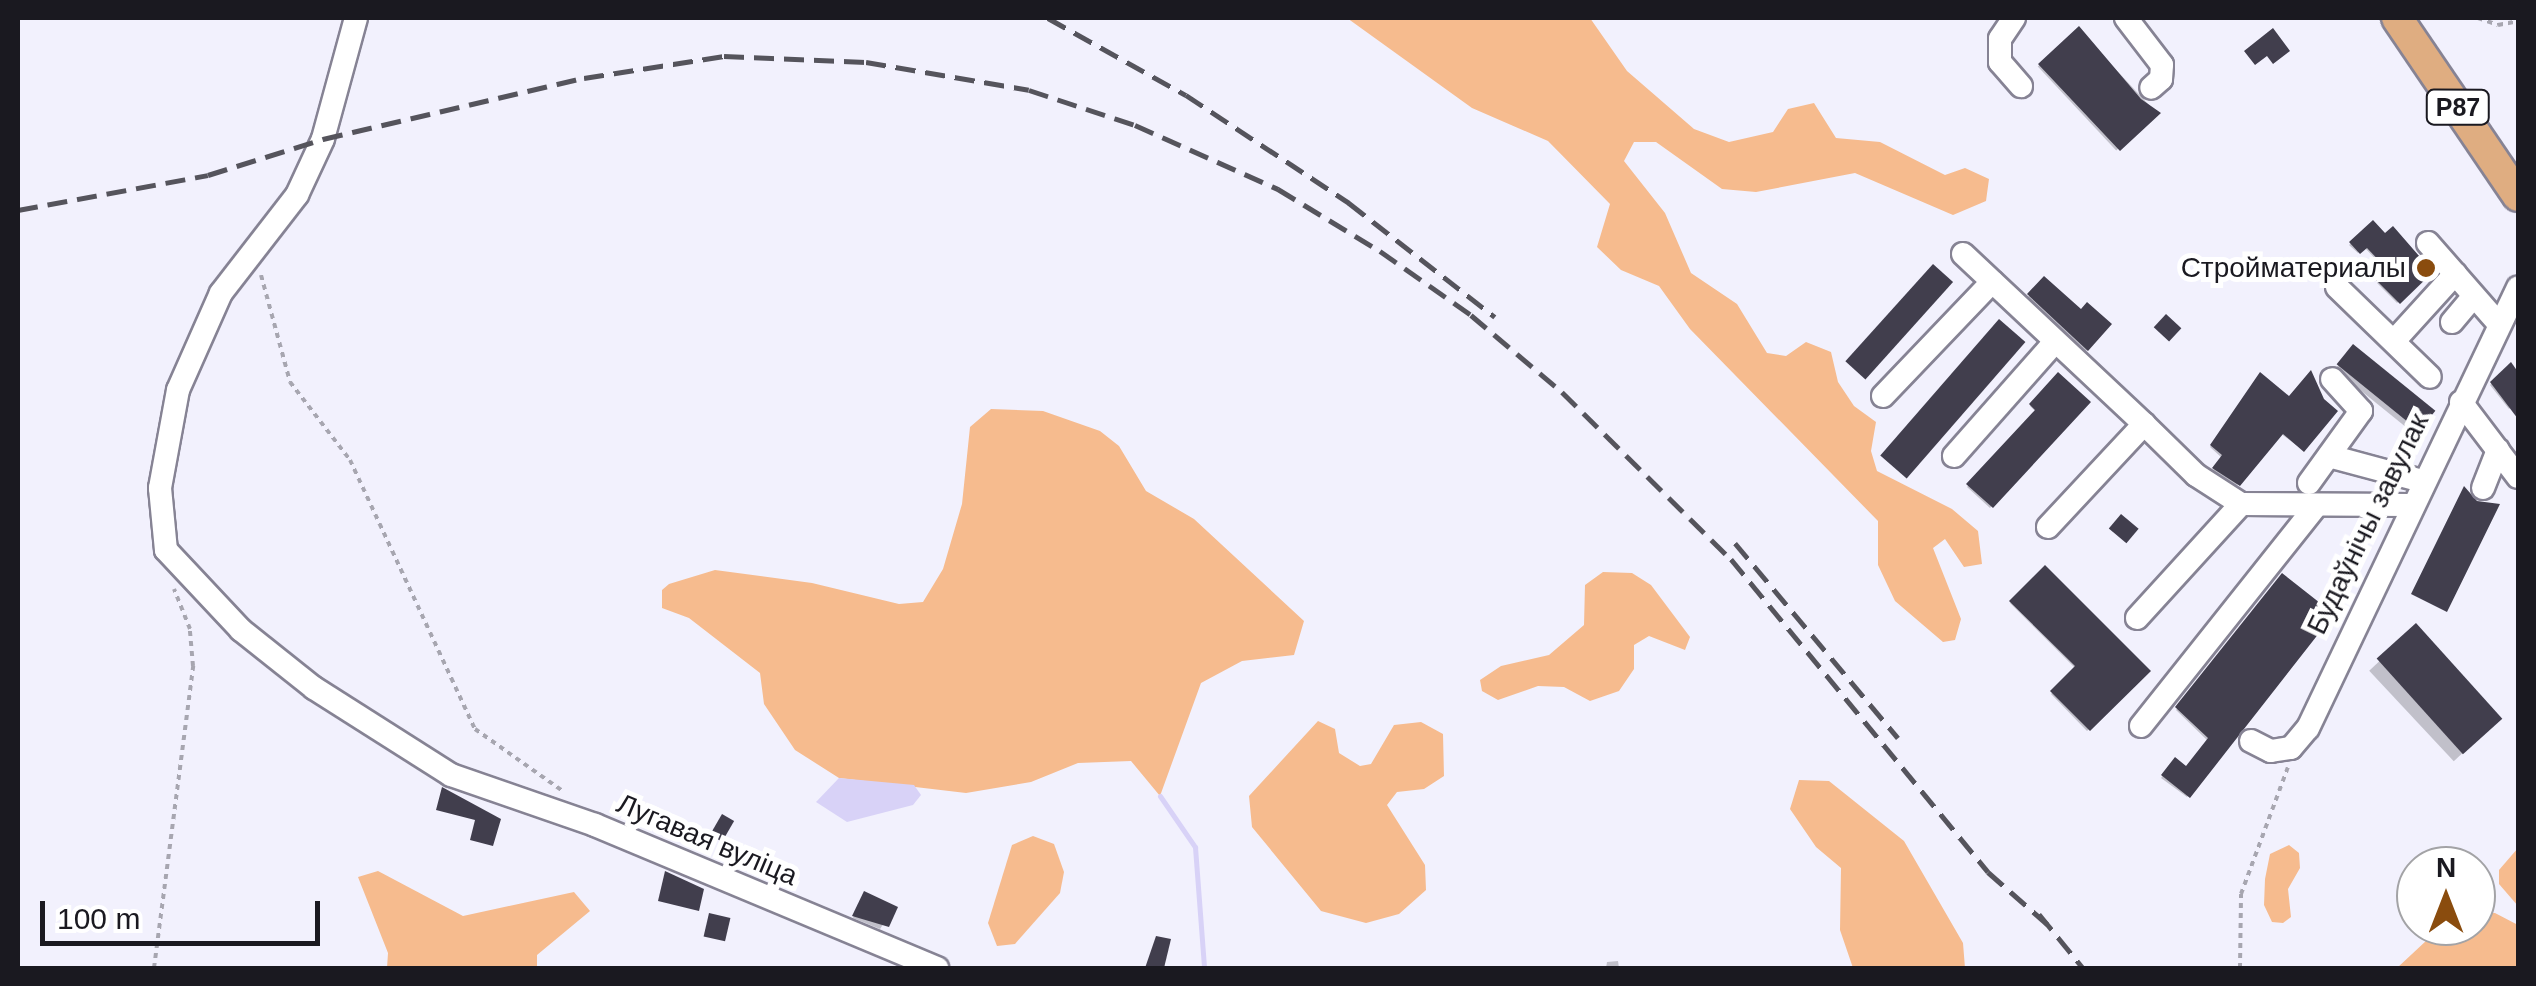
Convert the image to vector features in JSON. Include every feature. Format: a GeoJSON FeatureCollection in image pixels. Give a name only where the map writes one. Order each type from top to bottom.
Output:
{"type":"FeatureCollection","features":[{"type":"Feature","properties":{"kind":"main road","name":"Р87"},"geometry":{"type":"LineString","coordinates":[[2397,18],[2518,196]]}},
{"type":"Feature","properties":{"kind":"street","name":"Лугавая вуліца"},"geometry":{"type":"LineString","coordinates":[[356,18],[323,139],[297,194],[256,240],[221,292],[178,390],[160,488],[166,550],[240,630],[299,676],[452,775],[595,824],[908,963],[937,968]]}},
{"type":"Feature","properties":{"kind":"street"},"geometry":{"type":"LineString","coordinates":[[2014,18],[2000,39],[2000,62],[2021,86]]}},
{"type":"Feature","properties":{"kind":"street"},"geometry":{"type":"LineString","coordinates":[[2126,18],[2162,65],[2161,79],[2151,88]]}},
{"type":"Feature","properties":{"kind":"street"},"geometry":{"type":"LineString","coordinates":[[2428,243],[2499,324]]}},
{"type":"Feature","properties":{"kind":"street"},"geometry":{"type":"LineString","coordinates":[[1964,254],[2196,475],[2241,504],[2410,505]]}},
{"type":"Feature","properties":{"kind":"street"},"geometry":{"type":"LineString","coordinates":[[2394,342],[2456,274]]}},
{"type":"Feature","properties":{"kind":"street"},"geometry":{"type":"LineString","coordinates":[[1883,396],[1992,282]]}},
{"type":"Feature","properties":{"kind":"street"},"geometry":{"type":"LineString","coordinates":[[2337,287],[2430,377]]}},
{"type":"Feature","properties":{"kind":"street","name":"Будаўнічы завулак"},"geometry":{"type":"LineString","coordinates":[[2292,748],[2308,728],[2410,505],[2518,288]]}},
{"type":"Feature","properties":{"kind":"street"},"geometry":{"type":"LineString","coordinates":[[2452,322],[2472,297]]}},
{"type":"Feature","properties":{"kind":"street"},"geometry":{"type":"LineString","coordinates":[[1954,456],[2054,343]]}},
{"type":"Feature","properties":{"kind":"street"},"geometry":{"type":"LineString","coordinates":[[2308,484],[2361,411],[2332,379]]}},
{"type":"Feature","properties":{"kind":"street"},"geometry":{"type":"LineString","coordinates":[[2460,402],[2518,476]]}},
{"type":"Feature","properties":{"kind":"street"},"geometry":{"type":"LineString","coordinates":[[2048,527],[2144,424]]}},
{"type":"Feature","properties":{"kind":"street"},"geometry":{"type":"LineString","coordinates":[[2484,488],[2498,450]]}},
{"type":"Feature","properties":{"kind":"street"},"geometry":{"type":"LineString","coordinates":[[2330,456],[2422,481]]}},
{"type":"Feature","properties":{"kind":"street"},"geometry":{"type":"LineString","coordinates":[[2137,618],[2241,504]]}},
{"type":"Feature","properties":{"kind":"street"},"geometry":{"type":"LineString","coordinates":[[2142,726],[2316,506]]}},
{"type":"Feature","properties":{"kind":"street"},"geometry":{"type":"LineString","coordinates":[[2251,741],[2271,751],[2292,748]]}},
{"type":"Feature","properties":{"kind":"path"},"geometry":{"type":"LineString","coordinates":[[2478,18],[2498,25],[2518,21]]}},
{"type":"Feature","properties":{"kind":"path"},"geometry":{"type":"LineString","coordinates":[[256,240],[264,298],[290,382],[350,460],[475,728],[534,767],[595,824]]}},
{"type":"Feature","properties":{"kind":"path"},"geometry":{"type":"LineString","coordinates":[[154,968],[193,666],[190,629],[173,588]]}},
{"type":"Feature","properties":{"kind":"path"},"geometry":{"type":"LineString","coordinates":[[2240,968],[2241,894],[2292,748]]}},
{"type":"Feature","properties":{"kind":"shaded area"},"geometry":{"type":"Polygon","coordinates":[[[1347,18],[1590,18],[1627,71],[1694,129],[1729,142],[1773,132],[1788,109],[1814,103],[1836,138],[1880,142],[1945,175],[1965,168],[1989,179],[1986,201],[1953,215],[1855,173],[1756,192],[1722,189],[1656,142],[1634,142],[1624,161],[1665,213],[1691,273],[1737,304],[1767,353],[1786,356],[1806,342],[1831,352],[1838,382],[1854,406],[1876,422],[1871,451],[1877,471],[1952,509],[1978,531],[1982,564],[1964,567],[1945,539],[1933,548],[1961,619],[1955,640],[1943,642],[1895,601],[1878,565],[1878,521],[1690,329],[1659,286],[1621,270],[1597,247],[1610,204],[1548,141],[1472,108],[1347,18]]]}},
{"type":"Feature","properties":{"kind":"shaded area"},"geometry":{"type":"Polygon","coordinates":[[[991,409],[1043,411],[1100,431],[1119,446],[1146,491],[1194,519],[1304,621],[1294,655],[1242,661],[1201,683],[1160,796],[1131,761],[1078,763],[1031,782],[966,793],[839,778],[795,750],[764,704],[760,673],[689,618],[662,608],[662,590],[669,584],[715,570],[812,583],[899,604],[923,602],[943,569],[962,504],[970,427],[991,409]]]}},
{"type":"Feature","properties":{"kind":"shaded area"},"geometry":{"type":"Polygon","coordinates":[[[1603,572],[1632,573],[1651,585],[1690,637],[1685,650],[1649,636],[1634,645],[1634,669],[1619,691],[1590,701],[1564,687],[1538,686],[1498,700],[1482,691],[1480,680],[1501,666],[1549,655],[1584,625],[1585,585],[1603,572]]]}},
{"type":"Feature","properties":{"kind":"shaded area"},"geometry":{"type":"Polygon","coordinates":[[[1318,721],[1335,729],[1339,753],[1360,766],[1371,764],[1394,725],[1421,722],[1443,734],[1444,776],[1424,789],[1397,792],[1387,805],[1425,865],[1426,890],[1399,914],[1366,923],[1321,911],[1252,827],[1249,796],[1318,721]]]}},
{"type":"Feature","properties":{"kind":"shaded area"},"geometry":{"type":"Polygon","coordinates":[[[839,778],[914,785],[921,795],[913,805],[847,822],[816,802],[839,778]]]}},
{"type":"Feature","properties":{"kind":"shaded area"},"geometry":{"type":"Polygon","coordinates":[[[1799,780],[1829,781],[1904,841],[1963,943],[1965,968],[1853,968],[1840,930],[1841,868],[1816,847],[1790,809],[1799,780]]]}},
{"type":"Feature","properties":{"kind":"shaded area"},"geometry":{"type":"Polygon","coordinates":[[[1033,836],[1054,844],[1064,872],[1060,893],[1015,944],[997,946],[988,923],[1012,845],[1033,836]]]}},
{"type":"Feature","properties":{"kind":"shaded area"},"geometry":{"type":"Polygon","coordinates":[[[2289,845],[2299,853],[2300,868],[2288,889],[2291,917],[2283,923],[2272,922],[2264,905],[2270,854],[2289,845]]]}},
{"type":"Feature","properties":{"kind":"shaded area"},"geometry":{"type":"Polygon","coordinates":[[[2518,848],[2518,906],[2499,884],[2499,870],[2518,848]]]}},
{"type":"Feature","properties":{"kind":"shaded area"},"geometry":{"type":"Polygon","coordinates":[[[378,871],[463,916],[574,892],[590,911],[537,955],[537,968],[387,968],[388,953],[358,877],[378,871]]]}},
{"type":"Feature","properties":{"kind":"shaded area"},"geometry":{"type":"Polygon","coordinates":[[[2496,914],[2518,925],[2518,968],[2397,968],[2421,946],[2496,946],[2496,914]]]}},
{"type":"Feature","properties":{"kind":"building"},"geometry":{"type":"Polygon","coordinates":[[[2079,26],[2141,99],[2161,113],[2120,151],[2038,64],[2079,26]]]}},
{"type":"Feature","properties":{"kind":"building"},"geometry":{"type":"Polygon","coordinates":[[[2273,28],[2290,51],[2273,64],[2267,56],[2255,65],[2244,51],[2273,28]]]}},
{"type":"Feature","properties":{"kind":"building"},"geometry":{"type":"Polygon","coordinates":[[[2373,220],[2385,233],[2393,226],[2433,272],[2400,304],[2376,280],[2387,269],[2367,248],[2360,254],[2349,242],[2373,220]]]}},
{"type":"Feature","properties":{"kind":"building"},"geometry":{"type":"Polygon","coordinates":[[[1933,264],[1953,282],[1865,379],[1845,361],[1933,264]]]}},
{"type":"Feature","properties":{"kind":"building"},"geometry":{"type":"Polygon","coordinates":[[[2044,276],[2081,309],[2087,302],[2112,324],[2088,351],[2027,294],[2044,276]]]}},
{"type":"Feature","properties":{"kind":"building"},"geometry":{"type":"Polygon","coordinates":[[[2166,314],[2181,328],[2169,341],[2154,327],[2166,314]]]}},
{"type":"Feature","properties":{"kind":"building"},"geometry":{"type":"Polygon","coordinates":[[[1999,319],[2025,342],[1907,479],[1880,456],[1999,319]]]}},
{"type":"Feature","properties":{"kind":"building"},"geometry":{"type":"Polygon","coordinates":[[[2353,344],[2435,411],[2419,431],[2337,364],[2353,344]]]}},
{"type":"Feature","properties":{"kind":"building"},"geometry":{"type":"Polygon","coordinates":[[[2511,362],[2518,372],[2518,419],[2490,382],[2511,362]]]}},
{"type":"Feature","properties":{"kind":"building"},"geometry":{"type":"Polygon","coordinates":[[[2311,370],[2324,399],[2338,411],[2304,452],[2283,434],[2240,486],[2212,468],[2222,455],[2210,445],[2260,372],[2289,396],[2311,370]]]}},
{"type":"Feature","properties":{"kind":"building"},"geometry":{"type":"Polygon","coordinates":[[[2058,372],[2091,402],[1993,508],[1966,484],[2035,410],[2029,404],[2058,372]]]}},
{"type":"Feature","properties":{"kind":"building"},"geometry":{"type":"Polygon","coordinates":[[[2464,486],[2477,501],[2500,504],[2447,612],[2411,594],[2464,486]]]}},
{"type":"Feature","properties":{"kind":"building"},"geometry":{"type":"Polygon","coordinates":[[[2121,514],[2139,529],[2126,543],[2109,529],[2121,514]]]}},
{"type":"Feature","properties":{"kind":"building"},"geometry":{"type":"Polygon","coordinates":[[[2045,565],[2151,671],[2090,731],[2050,691],[2075,666],[2009,601],[2045,565]]]}},
{"type":"Feature","properties":{"kind":"building"},"geometry":{"type":"Polygon","coordinates":[[[2282,573],[2334,614],[2190,798],[2161,775],[2175,757],[2186,766],[2208,738],[2175,707],[2282,573]]]}},
{"type":"Feature","properties":{"kind":"building"},"geometry":{"type":"Polygon","coordinates":[[[2416,623],[2502,719],[2463,754],[2377,658],[2416,623]]]}},
{"type":"Feature","properties":{"kind":"building"},"geometry":{"type":"Polygon","coordinates":[[[442,787],[501,819],[493,846],[470,840],[475,820],[436,810],[442,787]]]}},
{"type":"Feature","properties":{"kind":"building"},"geometry":{"type":"Polygon","coordinates":[[[722,814],[734,821],[722,842],[710,835],[722,814]]]}},
{"type":"Feature","properties":{"kind":"building"},"geometry":{"type":"Polygon","coordinates":[[[665,871],[704,889],[699,911],[658,901],[665,871]]]}},
{"type":"Feature","properties":{"kind":"building"},"geometry":{"type":"Polygon","coordinates":[[[864,891],[898,907],[889,927],[852,916],[864,891]]]}},
{"type":"Feature","properties":{"kind":"building"},"geometry":{"type":"Polygon","coordinates":[[[709,913],[730,918],[725,941],[704,936],[709,913]]]}},
{"type":"Feature","properties":{"kind":"building"},"geometry":{"type":"Polygon","coordinates":[[[1156,936],[1171,939],[1164,968],[1145,968],[1156,936]]]}},
{"type":"Feature","properties":{"kind":"waterway"},"geometry":{"type":"LineString","coordinates":[[1160,796],[1195,847],[1204,968]]}},
{"type":"Feature","properties":{"kind":"railway"},"geometry":{"type":"LineString","coordinates":[[1048,18],[1186,95],[1349,203],[1495,317]]}},
{"type":"Feature","properties":{"kind":"railway"},"geometry":{"type":"LineString","coordinates":[[18,210],[208,175],[323,139],[584,78],[724,56],[866,62],[1029,90],[1135,125],[1278,189],[1380,251],[1471,315],[1562,392],[1731,559],[1988,872],[2047,924]]}},
{"type":"Feature","properties":{"kind":"railway"},"geometry":{"type":"LineString","coordinates":[[1735,543],[1898,738]]}},
{"type":"Feature","properties":{"kind":"railway"},"geometry":{"type":"LineString","coordinates":[[2039,914],[2083,968]]}},
{"type":"Feature","properties":{"kind":"place","name":"Стройматериалы"},"geometry":{"type":"Point","coordinates":[2426,268]}}]}
